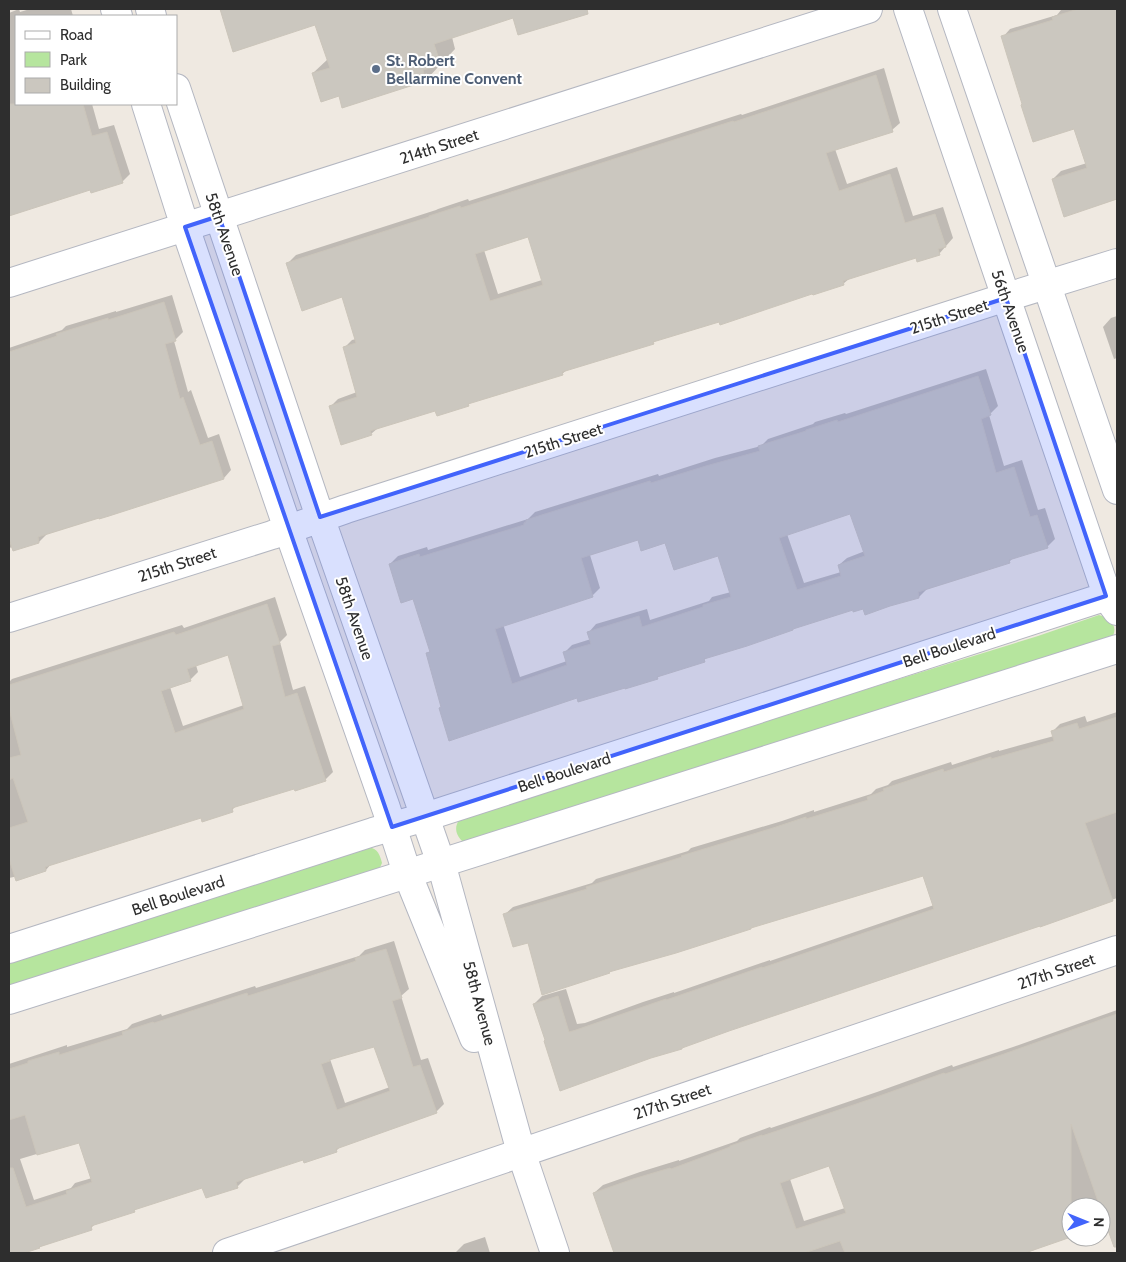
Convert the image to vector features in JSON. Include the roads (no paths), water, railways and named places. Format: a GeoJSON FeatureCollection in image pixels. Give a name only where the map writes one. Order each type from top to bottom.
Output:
{"type":"FeatureCollection","features":[{"type":"Feature","properties":{"kind":"street","name":"214th Street"},"geometry":{"type":"LineString","coordinates":[[9,283],[868,9]]}},
{"type":"Feature","properties":{"kind":"street","name":"56th Avenue"},"geometry":{"type":"LineString","coordinates":[[908,9],[1006,298],[1114,600]]}},
{"type":"Feature","properties":{"kind":"street"},"geometry":{"type":"LineString","coordinates":[[952,9],[1117,490]]}},
{"type":"Feature","properties":{"kind":"street","name":"58th Avenue"},"geometry":{"type":"LineString","coordinates":[[178,94],[320,518],[441,862],[521,1152],[555,1253]]}},
{"type":"Feature","properties":{"kind":"street","name":"58th Avenue"},"geometry":{"type":"LineString","coordinates":[[146,105],[185,227],[407,874],[521,1152]]}},
{"type":"Feature","properties":{"kind":"street","name":"215th Street"},"geometry":{"type":"LineString","coordinates":[[9,618],[1117,263]]}},
{"type":"Feature","properties":{"kind":"street","name":"Bell Boulevard"},"geometry":{"type":"LineString","coordinates":[[9,949],[392,826],[1114,600]]}},
{"type":"Feature","properties":{"kind":"street"},"geometry":{"type":"LineString","coordinates":[[9,1000],[1117,649]]}},
{"type":"Feature","properties":{"kind":"street","name":"217th Street"},"geometry":{"type":"LineString","coordinates":[[227,1253],[1117,950]]}},
{"type":"Feature","properties":{"kind":"place","name":"St. Robert Bellarmine Convent"},"geometry":{"type":"Point","coordinates":[376,69]}}]}
